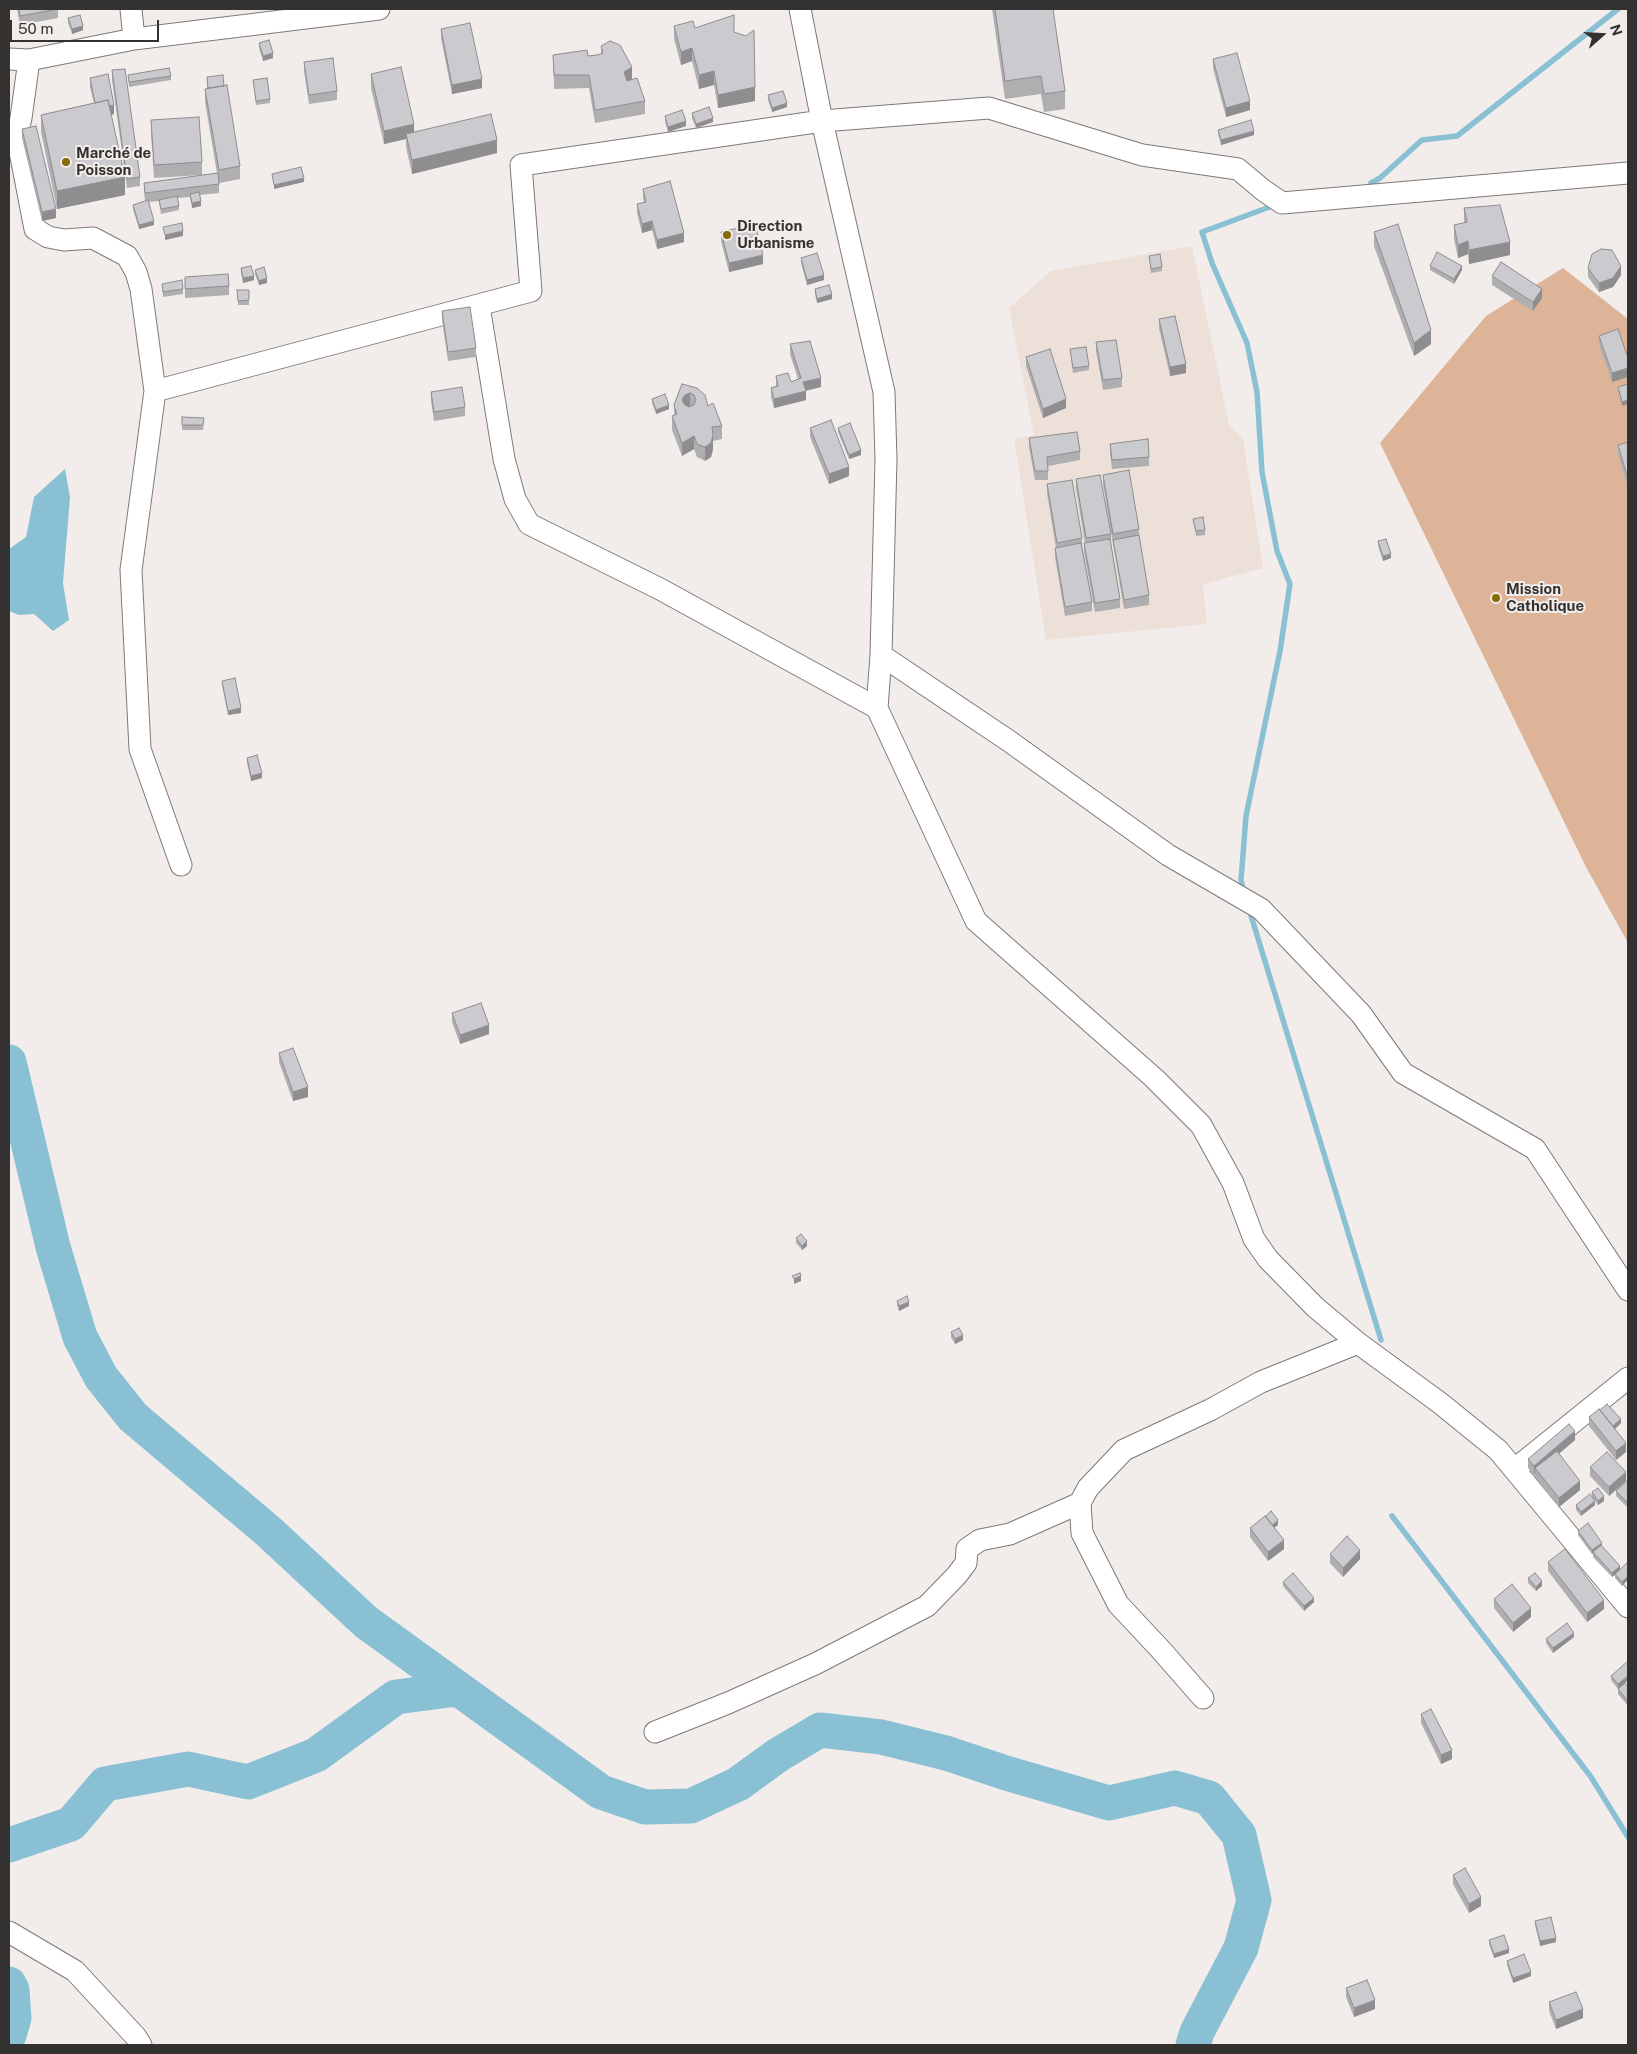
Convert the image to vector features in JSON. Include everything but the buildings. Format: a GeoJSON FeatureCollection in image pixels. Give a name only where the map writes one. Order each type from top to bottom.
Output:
{"type":"FeatureCollection","features":[{"type":"Feature","properties":{"kind":"street"},"geometry":{"type":"LineString","coordinates":[[131,9],[134,39]]}},
{"type":"Feature","properties":{"kind":"street"},"geometry":{"type":"LineString","coordinates":[[181,865],[140,749],[131,570],[155,391],[141,290],[136,272],[127,256],[93,238],[64,240],[48,237],[35,229],[17,136],[21,118],[19,59],[134,39],[379,9]]}},
{"type":"Feature","properties":{"kind":"street"},"geometry":{"type":"LineString","coordinates":[[800,9],[822,121],[884,392],[886,459],[881,655],[877,708],[976,921],[1154,1078],[1201,1125],[1233,1183],[1254,1239],[1268,1259],[1315,1308],[1358,1343],[1440,1402],[1498,1450],[1628,1607]]}},
{"type":"Feature","properties":{"kind":"street"},"geometry":{"type":"LineString","coordinates":[[155,391],[288,354],[531,291],[521,165],[822,121],[989,108],[1142,155],[1238,169],[1282,203],[1628,173]]}},
{"type":"Feature","properties":{"kind":"street"},"geometry":{"type":"LineString","coordinates":[[479,306],[504,459],[515,499],[529,524],[660,588],[877,708]]}},
{"type":"Feature","properties":{"kind":"street"},"geometry":{"type":"LineString","coordinates":[[881,655],[1008,741],[1168,855],[1261,909],[1361,1014],[1403,1073],[1535,1149],[1628,1290]]}},
{"type":"Feature","properties":{"kind":"street"},"geometry":{"type":"LineString","coordinates":[[1203,1698],[1118,1604],[1082,1533],[1080,1503],[1088,1488],[1124,1450],[1210,1410],[1261,1382],[1358,1343]]}},
{"type":"Feature","properties":{"kind":"street"},"geometry":{"type":"LineString","coordinates":[[1515,1469],[1628,1378]]}},
{"type":"Feature","properties":{"kind":"street"},"geometry":{"type":"LineString","coordinates":[[655,1732],[728,1703],[816,1664],[927,1606],[966,1563],[967,1549],[980,1540],[1010,1534],[1080,1503]]}},
{"type":"Feature","properties":{"kind":"street"},"geometry":{"type":"LineString","coordinates":[[9,1932],[75,1972],[136,2037],[141,2045]]}},
{"type":"Feature","properties":{"kind":"shaded area"},"geometry":{"type":"Polygon","coordinates":[[[1192,246],[1229,425],[1243,439],[1263,568],[1203,584],[1207,624],[1046,640],[1014,439],[1034,435],[1009,308],[1051,271],[1192,246]]]}},
{"type":"Feature","properties":{"kind":"shaded area"},"geometry":{"type":"Polygon","coordinates":[[[1563,268],[1628,319],[1628,943],[1586,867],[1380,443],[1486,316],[1563,268]]]}},
{"type":"Feature","properties":{"kind":"water"},"geometry":{"type":"Polygon","coordinates":[[[65,469],[70,497],[63,583],[69,620],[53,631],[34,614],[19,615],[9,611],[9,549],[26,537],[34,497],[65,469]]]}},
{"type":"Feature","properties":{"kind":"waterway"},"geometry":{"type":"LineString","coordinates":[[1371,183],[1380,178],[1422,140],[1457,136],[1618,9]]}},
{"type":"Feature","properties":{"kind":"waterway"},"geometry":{"type":"LineString","coordinates":[[1244,893],[1241,880],[1246,816],[1280,651],[1290,584],[1277,551],[1262,472],[1257,392],[1247,343],[1212,263],[1202,232],[1275,205]]}},
{"type":"Feature","properties":{"kind":"waterway"},"geometry":{"type":"LineString","coordinates":[[1249,909],[1381,1340]]}},
{"type":"Feature","properties":{"kind":"waterway"},"geometry":{"type":"LineString","coordinates":[[9,1062],[53,1247],[80,1337],[101,1377],[133,1417],[268,1531],[366,1622],[601,1792],[645,1807],[691,1806],[738,1784],[778,1755],[820,1730],[881,1737],[946,1753],[1006,1773],[1109,1803],[1175,1788],[1209,1798],[1239,1835],[1254,1900],[1241,1948],[1197,2032],[1193,2045]]}},
{"type":"Feature","properties":{"kind":"waterway"},"geometry":{"type":"LineString","coordinates":[[1392,1516],[1591,1777],[1628,1837]]}},
{"type":"Feature","properties":{"kind":"waterway"},"geometry":{"type":"LineString","coordinates":[[9,1845],[71,1824],[105,1784],[188,1769],[248,1782],[316,1755],[396,1697],[457,1689]]}},
{"type":"Feature","properties":{"kind":"waterway"},"geometry":{"type":"LineString","coordinates":[[9,1984],[12,1990],[14,2018],[9,2035]]}},
{"type":"Feature","properties":{"kind":"place","name":"Marché de Poisson"},"geometry":{"type":"Point","coordinates":[66,162]}},
{"type":"Feature","properties":{"kind":"place","name":"Direction Urbanisme"},"geometry":{"type":"Point","coordinates":[727,235]}},
{"type":"Feature","properties":{"kind":"place","name":"Mission Catholique"},"geometry":{"type":"Point","coordinates":[1496,598]}}]}
